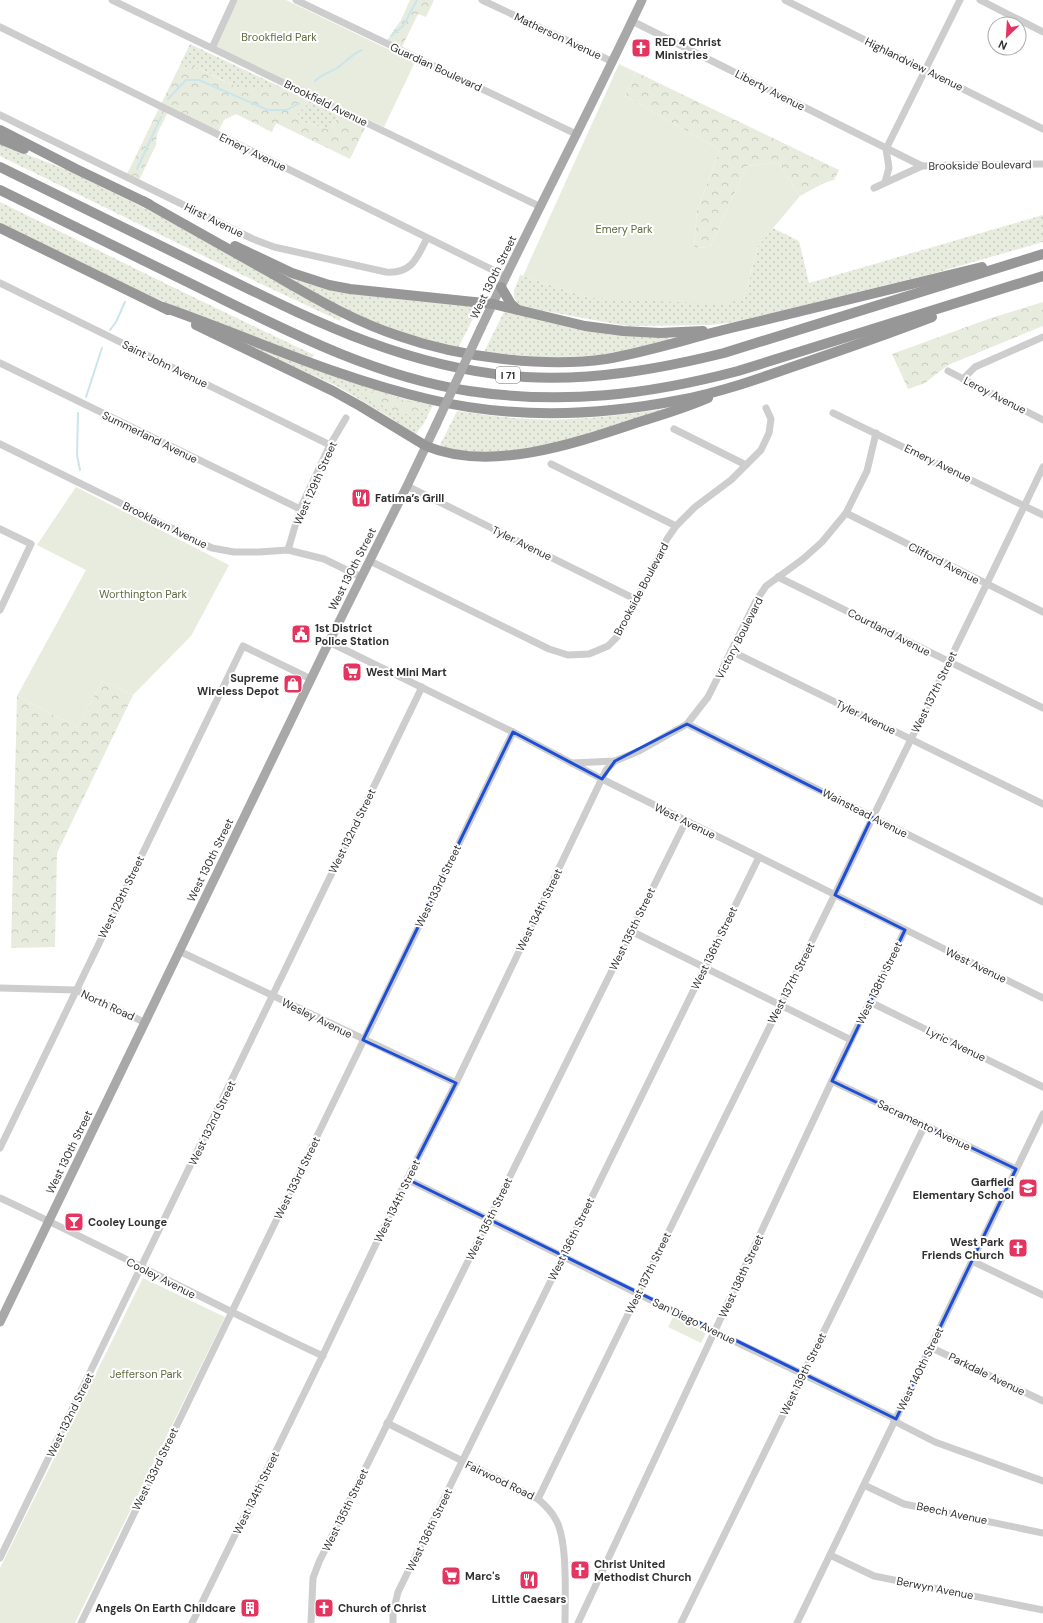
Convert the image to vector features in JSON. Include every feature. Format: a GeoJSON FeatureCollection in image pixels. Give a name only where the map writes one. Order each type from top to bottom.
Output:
{"type":"FeatureCollection","features":[{"type":"Feature","properties":{"kind":"highway"},"geometry":{"type":"LineString","coordinates":[[0,130],[76,169],[186,221],[280,268],[311,280],[350,289],[493,304],[585,326],[623,331],[677,333],[729,329]]}},
{"type":"Feature","properties":{"kind":"highway"},"geometry":{"type":"LineString","coordinates":[[0,139],[76,169]]}},
{"type":"Feature","properties":{"kind":"highway","name":"I 71"},"geometry":{"type":"LineString","coordinates":[[0,168],[290,309],[358,338],[399,353],[446,366],[487,373],[527,377],[559,378],[609,375],[690,362],[724,353],[1043,254]]}},
{"type":"Feature","properties":{"kind":"highway","name":"I 71"},"geometry":{"type":"LineString","coordinates":[[0,190],[276,325],[346,356],[406,377],[439,385],[475,392],[521,397],[594,397],[666,388],[704,380],[738,371],[1043,276]]}},
{"type":"Feature","properties":{"kind":"highway"},"geometry":{"type":"LineString","coordinates":[[143,201],[342,313],[361,322],[401,337],[439,347],[507,358],[557,361],[594,360],[628,354],[999,262],[1043,254]]}},
{"type":"Feature","properties":{"kind":"highway"},"geometry":{"type":"LineString","coordinates":[[0,228],[163,307],[360,406],[426,446],[435,450],[480,456],[543,450],[594,437],[686,407],[743,384],[893,332],[1031,280]]}},
{"type":"Feature","properties":{"kind":"highway"},"geometry":{"type":"LineString","coordinates":[[501,287],[511,304],[518,310]]}},
{"type":"Feature","properties":{"kind":"highway"},"geometry":{"type":"LineString","coordinates":[[163,307],[368,382],[431,400],[479,408],[546,413],[614,410],[682,400],[743,384]]}},
{"type":"Feature","properties":{"kind":"main road","name":"West 130th Street"},"geometry":{"type":"LineString","coordinates":[[0,1322],[329,642],[407,486],[506,276],[613,62],[642,0]]}},
{"type":"Feature","properties":{"kind":"street","name":"Brookfield Avenue"},"geometry":{"type":"LineString","coordinates":[[112,0],[540,207]]}},
{"type":"Feature","properties":{"kind":"street"},"geometry":{"type":"LineString","coordinates":[[212,48],[234,0]]}},
{"type":"Feature","properties":{"kind":"street","name":"Guardian Boulevard"},"geometry":{"type":"LineString","coordinates":[[296,0],[576,134]]}},
{"type":"Feature","properties":{"kind":"street","name":"Matherson Avenue"},"geometry":{"type":"LineString","coordinates":[[482,0],[613,62]]}},
{"type":"Feature","properties":{"kind":"street","name":"Highlandview Avenue"},"geometry":{"type":"LineString","coordinates":[[785,0],[1043,129]]}},
{"type":"Feature","properties":{"kind":"street"},"geometry":{"type":"LineString","coordinates":[[886,182],[889,168],[886,148],[960,0]]}},
{"type":"Feature","properties":{"kind":"street"},"geometry":{"type":"LineString","coordinates":[[980,0],[1043,32]]}},
{"type":"Feature","properties":{"kind":"street","name":"Liberty Avenue"},"geometry":{"type":"LineString","coordinates":[[632,20],[922,166]]}},
{"type":"Feature","properties":{"kind":"street","name":"Emery Avenue"},"geometry":{"type":"LineString","coordinates":[[0,27],[506,276]]}},
{"type":"Feature","properties":{"kind":"street","name":"Hirst Avenue"},"geometry":{"type":"LineString","coordinates":[[0,115],[253,239],[274,247],[394,273],[403,270],[416,260],[427,238]]}},
{"type":"Feature","properties":{"kind":"street","name":"Brookside Boulevard"},"geometry":{"type":"LineString","coordinates":[[874,188],[922,166],[1043,164]]}},
{"type":"Feature","properties":{"kind":"street","name":"Saint John Avenue"},"geometry":{"type":"LineString","coordinates":[[0,283],[330,445]]}},
{"type":"Feature","properties":{"kind":"street"},"geometry":{"type":"LineString","coordinates":[[963,379],[975,367],[1043,337]]}},
{"type":"Feature","properties":{"kind":"street","name":"Summerland Avenue"},"geometry":{"type":"LineString","coordinates":[[0,363],[300,510]]}},
{"type":"Feature","properties":{"kind":"street","name":"Leroy Avenue"},"geometry":{"type":"LineString","coordinates":[[948,371],[1043,420]]}},
{"type":"Feature","properties":{"kind":"street","name":"Brookside Boulevard"},"geometry":{"type":"LineString","coordinates":[[370,560],[549,649],[568,655],[589,654],[608,646],[619,636],[667,539],[676,526],[695,507],[731,480],[761,450],[769,433],[771,419],[766,408]]}},
{"type":"Feature","properties":{"kind":"street","name":"Emery Avenue"},"geometry":{"type":"LineString","coordinates":[[833,413],[1043,515]]}},
{"type":"Feature","properties":{"kind":"street","name":"West 129th Street"},"geometry":{"type":"LineString","coordinates":[[288,550],[300,510],[330,445],[346,418]]}},
{"type":"Feature","properties":{"kind":"street"},"geometry":{"type":"LineString","coordinates":[[674,429],[746,465]]}},
{"type":"Feature","properties":{"kind":"street","name":"Victory Boulevard"},"geometry":{"type":"LineString","coordinates":[[570,763],[615,761],[638,751],[687,724],[708,697],[756,601],[766,586],[803,559],[822,542],[846,513],[867,471],[876,433]]}},
{"type":"Feature","properties":{"kind":"street","name":"Brooklawn Avenue"},"geometry":{"type":"LineString","coordinates":[[0,444],[212,548],[234,552],[288,550],[324,559],[361,577]]}},
{"type":"Feature","properties":{"kind":"street"},"geometry":{"type":"LineString","coordinates":[[550,464],[676,526]]}},
{"type":"Feature","properties":{"kind":"street","name":"West 137th Street"},"geometry":{"type":"LineString","coordinates":[[538,1499],[780,1004],[835,895],[1043,467]]}},
{"type":"Feature","properties":{"kind":"street","name":"Tyler Avenue"},"geometry":{"type":"LineString","coordinates":[[407,486],[637,600]]}},
{"type":"Feature","properties":{"kind":"street","name":"Clifford Avenue"},"geometry":{"type":"LineString","coordinates":[[846,513],[1043,612]]}},
{"type":"Feature","properties":{"kind":"street"},"geometry":{"type":"LineString","coordinates":[[0,529],[31,544],[0,610]]}},
{"type":"Feature","properties":{"kind":"street","name":"Courtland Avenue"},"geometry":{"type":"LineString","coordinates":[[778,577],[1043,708]]}},
{"type":"Feature","properties":{"kind":"street","name":"West Avenue"},"geometry":{"type":"LineString","coordinates":[[329,642],[513,732],[602,780],[1043,998]]}},
{"type":"Feature","properties":{"kind":"street","name":"West 129th Street"},"geometry":{"type":"LineString","coordinates":[[0,1148],[243,646],[311,679]]}},
{"type":"Feature","properties":{"kind":"street","name":"Tyler Avenue"},"geometry":{"type":"LineString","coordinates":[[731,651],[1043,804]]}},
{"type":"Feature","properties":{"kind":"street","name":"West 132nd Street"},"geometry":{"type":"LineString","coordinates":[[0,1558],[422,688]]}},
{"type":"Feature","properties":{"kind":"street","name":"Wainstead Avenue"},"geometry":{"type":"LineString","coordinates":[[687,724],[1043,902]]}},
{"type":"Feature","properties":{"kind":"street","name":"West 133rd Street"},"geometry":{"type":"LineString","coordinates":[[81,1623],[513,732]]}},
{"type":"Feature","properties":{"kind":"street","name":"Victory Boulevard"},"geometry":{"type":"LineString","coordinates":[[602,780],[606,770],[615,761]]}},
{"type":"Feature","properties":{"kind":"street","name":"West 134th Street"},"geometry":{"type":"LineString","coordinates":[[192,1623],[323,1356],[407,1180],[456,1083],[602,780]]}},
{"type":"Feature","properties":{"kind":"street","name":"West 135th Street"},"geometry":{"type":"LineString","coordinates":[[311,1623],[314,1578],[319,1562],[686,821]]}},
{"type":"Feature","properties":{"kind":"street","name":"West 136th Street"},"geometry":{"type":"LineString","coordinates":[[393,1623],[393,1613],[398,1592],[759,857]]}},
{"type":"Feature","properties":{"kind":"street","name":"West 138th Street"},"geometry":{"type":"LineString","coordinates":[[578,1623],[832,1080],[906,930]]}},
{"type":"Feature","properties":{"kind":"street"},"geometry":{"type":"LineString","coordinates":[[631,931],[851,1040]]}},
{"type":"Feature","properties":{"kind":"street","name":"Wesley Avenue"},"geometry":{"type":"LineString","coordinates":[[179,951],[456,1083]]}},
{"type":"Feature","properties":{"kind":"street","name":"North Road"},"geometry":{"type":"LineString","coordinates":[[0,988],[76,990],[144,1022]]}},
{"type":"Feature","properties":{"kind":"street","name":"Lyric Avenue"},"geometry":{"type":"LineString","coordinates":[[870,1002],[1043,1087]]}},
{"type":"Feature","properties":{"kind":"street","name":"Sacramento Avenue"},"geometry":{"type":"LineString","coordinates":[[832,1080],[1016,1169]]}},
{"type":"Feature","properties":{"kind":"street","name":"West 140th Street"},"geometry":{"type":"LineString","coordinates":[[797,1623],[1043,1114]]}},
{"type":"Feature","properties":{"kind":"street","name":"West 139th Street"},"geometry":{"type":"LineString","coordinates":[[681,1623],[925,1125]]}},
{"type":"Feature","properties":{"kind":"street","name":"San Diego Avenue"},"geometry":{"type":"LineString","coordinates":[[407,1180],[803,1374],[895,1420],[935,1442],[1043,1481]]}},
{"type":"Feature","properties":{"kind":"street","name":"Cooley Avenue"},"geometry":{"type":"LineString","coordinates":[[0,1198],[323,1356]]}},
{"type":"Feature","properties":{"kind":"street"},"geometry":{"type":"LineString","coordinates":[[972,1261],[1043,1295]]}},
{"type":"Feature","properties":{"kind":"street","name":"Parkdale Avenue"},"geometry":{"type":"LineString","coordinates":[[930,1347],[1043,1401]]}},
{"type":"Feature","properties":{"kind":"street","name":"Fairwood Road"},"geometry":{"type":"LineString","coordinates":[[387,1424],[538,1499],[549,1510],[557,1522],[562,1545],[566,1593],[565,1623]]}},
{"type":"Feature","properties":{"kind":"street","name":"Beech Avenue"},"geometry":{"type":"LineString","coordinates":[[864,1485],[904,1504],[1043,1533]]}},
{"type":"Feature","properties":{"kind":"street","name":"Berwyn Avenue"},"geometry":{"type":"LineString","coordinates":[[830,1555],[874,1576],[1043,1610]]}},
{"type":"Feature","properties":{"kind":"highlighted area"},"geometry":{"type":"Polygon","coordinates":[[[687,724],[872,817],[835,895],[905,930],[832,1081],[1016,1169],[896,1419],[407,1179],[456,1083],[363,1040],[513,732],[602,779],[615,761],[687,724]]]}},
{"type":"Feature","properties":{"kind":"green space","name":"Brookfield Park"},"geometry":{"type":"Polygon","coordinates":[[[238,0],[286,0],[415,62],[384,127],[215,47],[238,0]]]}},
{"type":"Feature","properties":{"kind":"green space"},"geometry":{"type":"Polygon","coordinates":[[[410,0],[434,0],[426,17],[418,14],[402,47],[387,40],[401,20],[410,0]]]}},
{"type":"Feature","properties":{"kind":"green space"},"geometry":{"type":"Polygon","coordinates":[[[190,44],[279,86],[265,91],[239,88],[194,66],[178,69],[190,44]]]}},
{"type":"Feature","properties":{"kind":"green space","name":"Emery Park"},"geometry":{"type":"Polygon","coordinates":[[[619,64],[636,72],[625,96],[720,150],[697,210],[694,248],[710,247],[747,166],[778,162],[800,196],[758,246],[744,299],[722,304],[589,298],[523,276],[619,64]]]}},
{"type":"Feature","properties":{"kind":"green space"},"geometry":{"type":"Polygon","coordinates":[[[194,66],[235,85],[256,89],[267,89],[279,86],[309,101],[297,114],[303,122],[331,130],[339,115],[365,128],[350,159],[276,123],[272,132],[236,114],[224,120],[218,132],[170,108],[157,134],[156,145],[139,180],[127,174],[178,69],[194,66]]]}},
{"type":"Feature","properties":{"kind":"green space"},"geometry":{"type":"Polygon","coordinates":[[[636,72],[839,170],[834,180],[824,183],[800,196],[778,162],[747,166],[710,247],[694,248],[697,210],[720,150],[625,96],[636,72]]]}},
{"type":"Feature","properties":{"kind":"green space"},"geometry":{"type":"Polygon","coordinates":[[[309,101],[339,115],[331,130],[303,122],[297,114],[309,101]]]}},
{"type":"Feature","properties":{"kind":"green space"},"geometry":{"type":"Polygon","coordinates":[[[0,144],[67,170],[173,222],[341,317],[340,321],[0,156],[0,144]]]}},
{"type":"Feature","properties":{"kind":"green space"},"geometry":{"type":"Polygon","coordinates":[[[0,202],[314,355],[312,358],[211,322],[153,297],[0,223],[0,202]]]}},
{"type":"Feature","properties":{"kind":"green space"},"geometry":{"type":"Polygon","coordinates":[[[1043,215],[1043,242],[935,273],[735,322],[711,325],[627,326],[523,307],[518,303],[514,296],[520,275],[589,298],[744,299],[758,246],[773,228],[799,241],[809,283],[1043,215]]]}},
{"type":"Feature","properties":{"kind":"green space"},"geometry":{"type":"Polygon","coordinates":[[[257,259],[352,293],[471,306],[478,309],[458,348],[394,331],[342,308],[257,259]]]}},
{"type":"Feature","properties":{"kind":"green space"},"geometry":{"type":"Polygon","coordinates":[[[1043,302],[1043,326],[948,365],[925,383],[908,389],[892,354],[991,318],[1043,302]]]}},
{"type":"Feature","properties":{"kind":"green space"},"geometry":{"type":"Polygon","coordinates":[[[504,312],[568,327],[612,335],[669,337],[669,341],[600,355],[548,358],[484,352],[504,312]]]}},
{"type":"Feature","properties":{"kind":"green space"},"geometry":{"type":"Polygon","coordinates":[[[243,341],[373,389],[404,399],[433,405],[424,423],[415,435],[389,417],[337,386],[242,344],[243,341]]]}},
{"type":"Feature","properties":{"kind":"green space"},"geometry":{"type":"Polygon","coordinates":[[[367,390],[422,405],[424,408],[419,413],[411,414],[393,410],[361,394],[367,390]]]}},
{"type":"Feature","properties":{"kind":"green space"},"geometry":{"type":"Polygon","coordinates":[[[670,408],[572,440],[507,452],[473,452],[439,447],[457,411],[512,418],[566,419],[601,417],[670,408]]]}},
{"type":"Feature","properties":{"kind":"green space","name":"Worthington Park"},"geometry":{"type":"Polygon","coordinates":[[[76,487],[229,565],[191,636],[133,695],[102,681],[77,727],[17,696],[86,570],[37,545],[76,487]]]}},
{"type":"Feature","properties":{"kind":"green space"},"geometry":{"type":"Polygon","coordinates":[[[102,681],[133,695],[57,853],[55,947],[11,948],[17,696],[77,727],[102,681]]]}},
{"type":"Feature","properties":{"kind":"green space","name":"Jefferson Park"},"geometry":{"type":"Polygon","coordinates":[[[143,1278],[225,1317],[75,1623],[0,1623],[0,1568],[143,1278]]]}},
{"type":"Feature","properties":{"kind":"green space"},"geometry":{"type":"Polygon","coordinates":[[[673,1317],[706,1333],[701,1343],[668,1327],[673,1317]]]}},
{"type":"Feature","properties":{"kind":"waterway"},"geometry":{"type":"LineString","coordinates":[[391,36],[403,26],[417,0]]}},
{"type":"Feature","properties":{"kind":"waterway"},"geometry":{"type":"LineString","coordinates":[[315,81],[321,76],[337,68],[362,50]]}},
{"type":"Feature","properties":{"kind":"waterway"},"geometry":{"type":"LineString","coordinates":[[168,99],[186,80],[199,80],[268,110],[287,110],[299,103]]}},
{"type":"Feature","properties":{"kind":"waterway"},"geometry":{"type":"LineString","coordinates":[[137,169],[161,117]]}},
{"type":"Feature","properties":{"kind":"waterway"},"geometry":{"type":"LineString","coordinates":[[110,330],[116,322],[125,302]]}},
{"type":"Feature","properties":{"kind":"waterway"},"geometry":{"type":"LineString","coordinates":[[86,397],[102,348]]}},
{"type":"Feature","properties":{"kind":"waterway"},"geometry":{"type":"LineString","coordinates":[[78,413],[77,455],[80,470]]}},
{"type":"Feature","properties":{"kind":"place","name":"RED 4 Christ Ministries"},"geometry":{"type":"Point","coordinates":[641,48]}},
{"type":"Feature","properties":{"kind":"place","name":"Fatima’s Grill"},"geometry":{"type":"Point","coordinates":[361,498]}},
{"type":"Feature","properties":{"kind":"place","name":"1st District Police Station"},"geometry":{"type":"Point","coordinates":[301,634]}},
{"type":"Feature","properties":{"kind":"place","name":"West Mini Mart"},"geometry":{"type":"Point","coordinates":[352,672]}},
{"type":"Feature","properties":{"kind":"place","name":"Supreme Wireless Depot"},"geometry":{"type":"Point","coordinates":[293,684]}},
{"type":"Feature","properties":{"kind":"place","name":"Garfield Elementary School"},"geometry":{"type":"Point","coordinates":[1028,1188]}},
{"type":"Feature","properties":{"kind":"place","name":"Cooley Lounge"},"geometry":{"type":"Point","coordinates":[74,1222]}},
{"type":"Feature","properties":{"kind":"place","name":"West Park Friends Church"},"geometry":{"type":"Point","coordinates":[1018,1248]}},
{"type":"Feature","properties":{"kind":"place","name":"Christ United Methodist Church"},"geometry":{"type":"Point","coordinates":[580,1570]}},
{"type":"Feature","properties":{"kind":"place","name":"Marc's"},"geometry":{"type":"Point","coordinates":[451,1576]}},
{"type":"Feature","properties":{"kind":"place","name":"Little Caesars"},"geometry":{"type":"Point","coordinates":[529,1580]}},
{"type":"Feature","properties":{"kind":"place","name":"Angels On Earth Childcare"},"geometry":{"type":"Point","coordinates":[250,1608]}},
{"type":"Feature","properties":{"kind":"place","name":"Church of Christ"},"geometry":{"type":"Point","coordinates":[324,1608]}}]}
